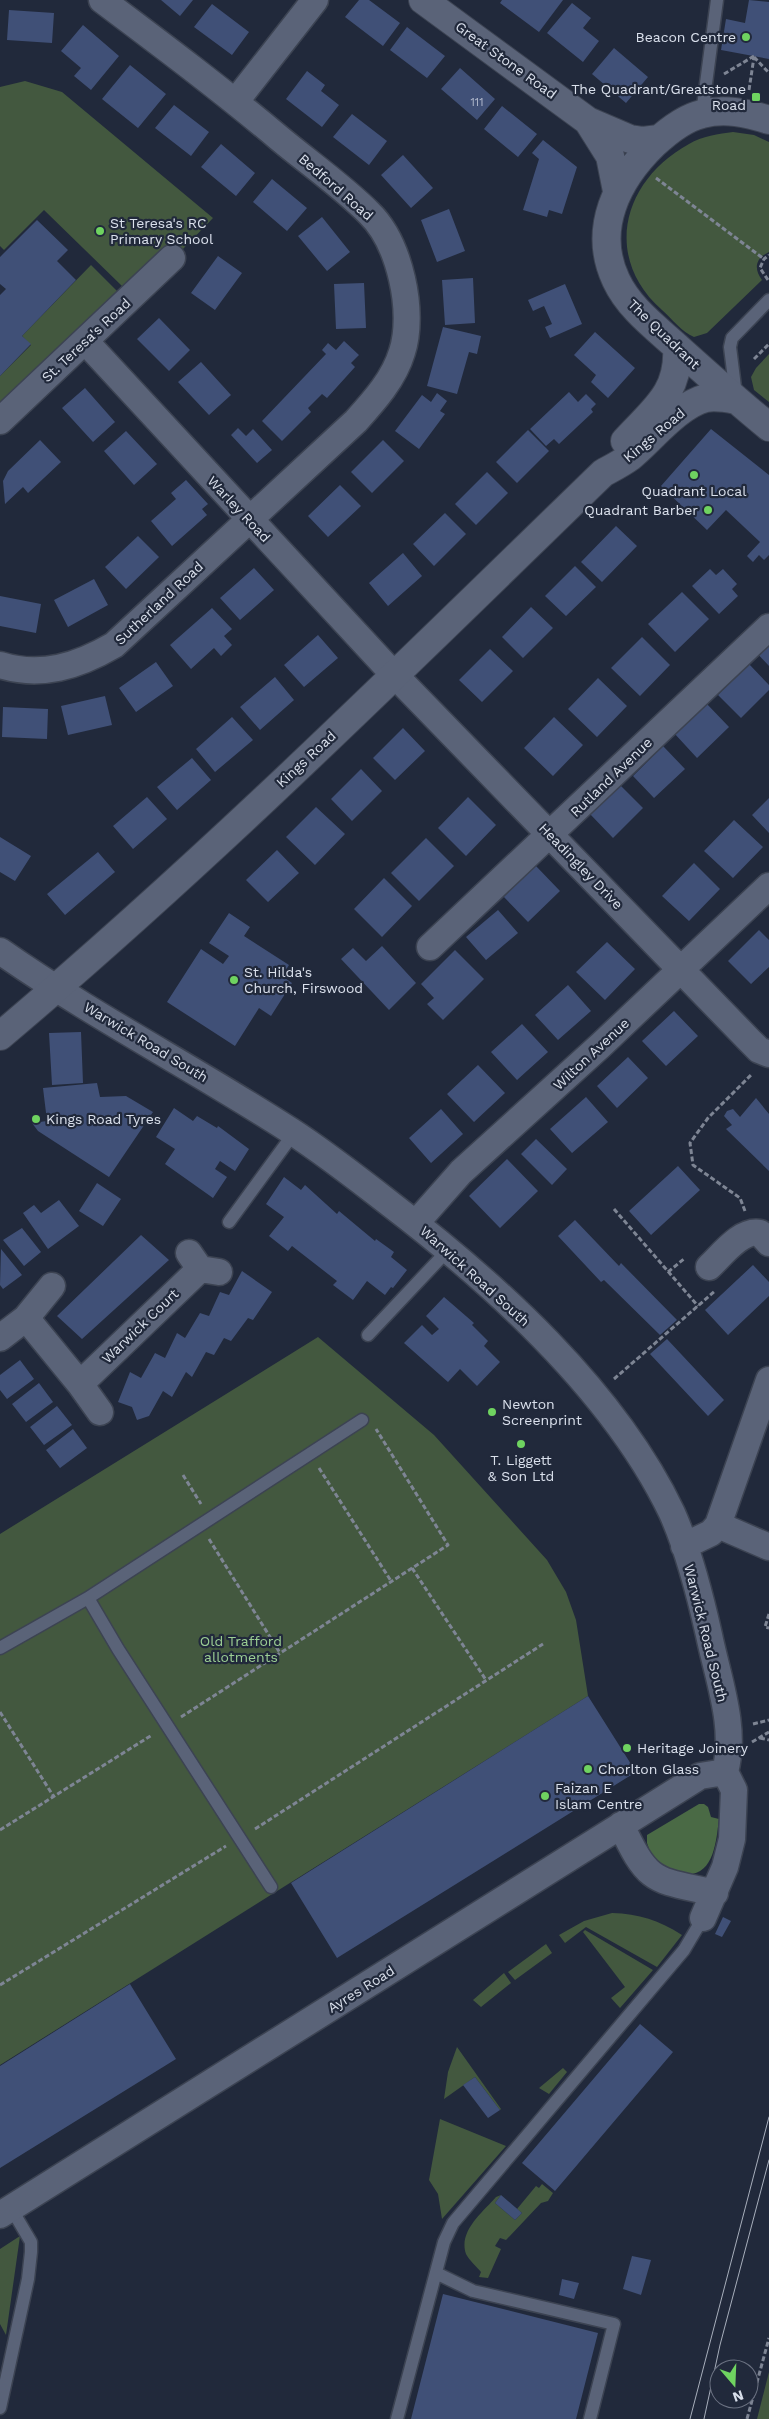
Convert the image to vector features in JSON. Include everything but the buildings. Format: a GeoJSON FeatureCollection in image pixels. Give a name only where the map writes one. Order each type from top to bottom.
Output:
{"type":"FeatureCollection","features":[{"type":"Feature","properties":{"kind":"street","name":"Bedford Road"},"geometry":{"type":"LineString","coordinates":[[102,0],[236,102],[371,214],[389,242],[400,267],[406,325],[402,352],[375,400],[356,421],[249,520]]}},
{"type":"Feature","properties":{"kind":"street"},"geometry":{"type":"LineString","coordinates":[[236,102],[315,0]]}},
{"type":"Feature","properties":{"kind":"street","name":"Great Stone Road"},"geometry":{"type":"LineString","coordinates":[[423,0],[588,121],[630,139],[643,141],[659,139]]}},
{"type":"Feature","properties":{"kind":"street","name":"The Quadrant"},"geometry":{"type":"LineString","coordinates":[[769,120],[703,101],[688,120],[659,139],[635,163],[616,191],[606,235],[608,256],[615,279],[626,298],[645,319],[769,427]]}},
{"type":"Feature","properties":{"kind":"street","name":"Great Stone Road"},"geometry":{"type":"LineString","coordinates":[[588,121],[610,156],[616,191]]}},
{"type":"Feature","properties":{"kind":"street","name":"St. Teresa's Road"},"geometry":{"type":"LineString","coordinates":[[0,421],[172,258]]}},
{"type":"Feature","properties":{"kind":"street","name":"Warley Road"},"geometry":{"type":"LineString","coordinates":[[85,341],[249,520],[396,676]]}},
{"type":"Feature","properties":{"kind":"street","name":"Kings Road"},"geometry":{"type":"LineString","coordinates":[[603,473],[617,450],[665,396],[673,383],[678,361],[677,347]]}},
{"type":"Feature","properties":{"kind":"street","name":"Kings Road"},"geometry":{"type":"LineString","coordinates":[[0,1036],[138,917],[396,676],[603,473],[628,458],[682,410],[694,402],[718,397],[736,400]]}},
{"type":"Feature","properties":{"kind":"street","name":"Sutherland Road"},"geometry":{"type":"LineString","coordinates":[[0,665],[20,670],[39,671],[86,661],[114,645],[249,520]]}},
{"type":"Feature","properties":{"kind":"street","name":"Rutland Avenue"},"geometry":{"type":"LineString","coordinates":[[430,947],[551,835],[769,627]]}},
{"type":"Feature","properties":{"kind":"street","name":"Headingley Drive"},"geometry":{"type":"LineString","coordinates":[[396,676],[759,1050],[768,1054]]}},
{"type":"Feature","properties":{"kind":"street","name":"Wilton Avenue"},"geometry":{"type":"LineString","coordinates":[[416,1223],[461,1172],[681,970],[769,886]]}},
{"type":"Feature","properties":{"kind":"street","name":"Warwick Road South"},"geometry":{"type":"LineString","coordinates":[[0,951],[55,990],[225,1090],[294,1133],[348,1170],[449,1249],[566,1362],[607,1410],[655,1481],[673,1515],[704,1614],[729,1729],[730,1753],[725,1772]]}},
{"type":"Feature","properties":{"kind":"street"},"geometry":{"type":"LineString","coordinates":[[709,1267],[742,1236],[762,1237]]}},
{"type":"Feature","properties":{"kind":"street","name":"Warwick Court"},"geometry":{"type":"LineString","coordinates":[[80,1384],[203,1265]]}},
{"type":"Feature","properties":{"kind":"street"},"geometry":{"type":"LineString","coordinates":[[0,1338],[26,1318],[52,1286]]}},
{"type":"Feature","properties":{"kind":"street"},"geometry":{"type":"LineString","coordinates":[[26,1318],[80,1384],[100,1412]]}},
{"type":"Feature","properties":{"kind":"street"},"geometry":{"type":"LineString","coordinates":[[684,1546],[711,1533],[718,1526],[769,1380]]}},
{"type":"Feature","properties":{"kind":"street"},"geometry":{"type":"LineString","coordinates":[[718,1526],[769,1547]]}},
{"type":"Feature","properties":{"kind":"street"},"geometry":{"type":"LineString","coordinates":[[703,1918],[725,1867],[732,1839],[734,1790],[725,1772]]}},
{"type":"Feature","properties":{"kind":"street","name":"Ayres Road"},"geometry":{"type":"LineString","coordinates":[[6,2212],[700,1776],[725,1772]]}},
{"type":"Feature","properties":{"kind":"street"},"geometry":{"type":"LineString","coordinates":[[620,1825],[637,1859],[654,1877],[666,1882],[714,1893]]}},
{"type":"Feature","properties":{"kind":"lane"},"geometry":{"type":"LineString","coordinates":[[703,101],[717,0]]}},
{"type":"Feature","properties":{"kind":"lane"},"geometry":{"type":"LineString","coordinates":[[736,400],[730,347],[732,338],[769,300]]}},
{"type":"Feature","properties":{"kind":"lane"},"geometry":{"type":"LineString","coordinates":[[229,1222],[294,1133]]}},
{"type":"Feature","properties":{"kind":"lane"},"geometry":{"type":"LineString","coordinates":[[368,1335],[449,1249]]}},
{"type":"Feature","properties":{"kind":"lane"},"geometry":{"type":"LineString","coordinates":[[0,1648],[88,1598],[362,1420]]}},
{"type":"Feature","properties":{"kind":"lane"},"geometry":{"type":"LineString","coordinates":[[88,1598],[167,1726],[271,1887]]}},
{"type":"Feature","properties":{"kind":"lane"},"geometry":{"type":"LineString","coordinates":[[397,2419],[444,2242],[453,2223],[684,1950],[703,1918]]}},
{"type":"Feature","properties":{"kind":"lane"},"geometry":{"type":"LineString","coordinates":[[0,2408],[28,2279],[31,2252],[31,2242],[6,2212]]}},
{"type":"Feature","properties":{"kind":"lane"},"geometry":{"type":"LineString","coordinates":[[436,2273],[473,2291],[614,2324],[590,2419]]}},
{"type":"Feature","properties":{"kind":"path"},"geometry":{"type":"LineString","coordinates":[[703,101],[754,56]]}},
{"type":"Feature","properties":{"kind":"path"},"geometry":{"type":"LineString","coordinates":[[754,56],[769,73]]}},
{"type":"Feature","properties":{"kind":"path"},"geometry":{"type":"LineString","coordinates":[[749,93],[754,56]]}},
{"type":"Feature","properties":{"kind":"path"},"geometry":{"type":"LineString","coordinates":[[635,163],[764,259]]}},
{"type":"Feature","properties":{"kind":"path"},"geometry":{"type":"LineString","coordinates":[[768,280],[760,268],[764,259],[769,255]]}},
{"type":"Feature","properties":{"kind":"path"},"geometry":{"type":"LineString","coordinates":[[754,359],[769,344]]}},
{"type":"Feature","properties":{"kind":"path"},"geometry":{"type":"LineString","coordinates":[[762,1237],[740,1198],[693,1165],[690,1144],[708,1118],[750,1078],[768,1054]]}},
{"type":"Feature","properties":{"kind":"path"},"geometry":{"type":"LineString","coordinates":[[614,1209],[698,1306]]}},
{"type":"Feature","properties":{"kind":"path"},"geometry":{"type":"LineString","coordinates":[[607,1410],[613,1380],[717,1289],[709,1267],[692,1253],[668,1272]]}},
{"type":"Feature","properties":{"kind":"path"},"geometry":{"type":"LineString","coordinates":[[0,1830],[167,1726],[448,1544],[368,1418],[362,1420]]}},
{"type":"Feature","properties":{"kind":"path"},"geometry":{"type":"LineString","coordinates":[[310,1454],[391,1581]]}},
{"type":"Feature","properties":{"kind":"path"},"geometry":{"type":"LineString","coordinates":[[183,1475],[205,1522],[280,1653]]}},
{"type":"Feature","properties":{"kind":"path"},"geometry":{"type":"LineString","coordinates":[[412,1568],[486,1680]]}},
{"type":"Feature","properties":{"kind":"path"},"geometry":{"type":"LineString","coordinates":[[769,1614],[765,1627],[769,1628]]}},
{"type":"Feature","properties":{"kind":"path"},"geometry":{"type":"LineString","coordinates":[[0,1985],[238,1838],[542,1644]]}},
{"type":"Feature","properties":{"kind":"path"},"geometry":{"type":"LineString","coordinates":[[0,1712],[54,1797]]}},
{"type":"Feature","properties":{"kind":"path"},"geometry":{"type":"LineString","coordinates":[[759,1738],[769,1740]]}},
{"type":"Feature","properties":{"kind":"path"},"geometry":{"type":"LineString","coordinates":[[748,2419],[769,2338]]}},
{"type":"Feature","properties":{"kind":"green space","name":"St Teresa's RC Primary School"},"geometry":{"type":"Polygon","coordinates":[[[25,81],[62,92],[213,218],[183,249],[176,245],[163,248],[122,286],[44,210],[4,250],[0,246],[0,87],[25,81]]]}},
{"type":"Feature","properties":{"kind":"green space"},"geometry":{"type":"Polygon","coordinates":[[[733,132],[754,135],[769,142],[769,252],[761,257],[757,264],[757,271],[762,280],[707,333],[694,337],[677,325],[643,289],[632,267],[627,244],[628,221],[636,198],[648,178],[666,159],[699,139],[733,132]]]}},
{"type":"Feature","properties":{"kind":"green space"},"geometry":{"type":"Polygon","coordinates":[[[91,265],[117,291],[0,403],[0,376],[31,345],[22,336],[91,265]]]}},
{"type":"Feature","properties":{"kind":"green space"},"geometry":{"type":"Polygon","coordinates":[[[769,354],[769,402],[754,390],[751,377],[756,368],[769,354]]]}},
{"type":"Feature","properties":{"kind":"green space","name":"Old Trafford allotments"},"geometry":{"type":"Polygon","coordinates":[[[318,1337],[434,1435],[547,1560],[566,1592],[576,1620],[588,1696],[0,2065],[0,1534],[318,1337]]]}},
{"type":"Feature","properties":{"kind":"green space"},"geometry":{"type":"Polygon","coordinates":[[[699,1804],[704,1804],[708,1807],[711,1817],[719,1819],[714,1849],[706,1866],[699,1872],[690,1874],[678,1873],[653,1860],[647,1843],[647,1835],[699,1804]]]}},
{"type":"Feature","properties":{"kind":"green space"},"geometry":{"type":"Polygon","coordinates":[[[612,1913],[649,1919],[665,1925],[682,1935],[657,1967],[586,1927],[565,1943],[559,1935],[584,1921],[612,1913]]]}},
{"type":"Feature","properties":{"kind":"green space"},"geometry":{"type":"Polygon","coordinates":[[[585,1930],[653,1970],[620,2008],[611,1998],[625,1987],[583,1932],[585,1930]]]}},
{"type":"Feature","properties":{"kind":"green space"},"geometry":{"type":"Polygon","coordinates":[[[546,1944],[552,1953],[515,1980],[508,1972],[546,1944]]]}},
{"type":"Feature","properties":{"kind":"green space"},"geometry":{"type":"Polygon","coordinates":[[[504,1973],[511,1983],[481,2007],[473,2000],[504,1973]]]}},
{"type":"Feature","properties":{"kind":"green space"},"geometry":{"type":"Polygon","coordinates":[[[457,2047],[500,2110],[475,2077],[444,2099],[448,2072],[457,2047]]]}},
{"type":"Feature","properties":{"kind":"green space"},"geometry":{"type":"Polygon","coordinates":[[[563,2068],[567,2072],[549,2094],[539,2088],[563,2068]]]}},
{"type":"Feature","properties":{"kind":"green space"},"geometry":{"type":"Polygon","coordinates":[[[440,2119],[506,2146],[442,2219],[438,2194],[429,2180],[440,2119]]]}},
{"type":"Feature","properties":{"kind":"green space"},"geometry":{"type":"Polygon","coordinates":[[[542,2184],[553,2193],[548,2201],[541,2203],[506,2240],[500,2238],[495,2246],[501,2249],[488,2278],[479,2277],[481,2272],[467,2256],[464,2246],[465,2238],[473,2222],[496,2197],[501,2195],[495,2203],[515,2220],[522,2213],[517,2209],[536,2186],[539,2188],[542,2184]]]}},
{"type":"Feature","properties":{"kind":"green space"},"geometry":{"type":"Polygon","coordinates":[[[20,2236],[6,2335],[0,2324],[0,2249],[20,2236]]]}},
{"type":"Feature","properties":{"kind":"green space"},"geometry":{"type":"Polygon","coordinates":[[[769,2372],[769,2419],[757,2419],[769,2372]]]}},
{"type":"Feature","properties":{"kind":"tram line"},"geometry":{"type":"LineString","coordinates":[[690,2419],[769,2117]]}},
{"type":"Feature","properties":{"kind":"tram line"},"geometry":{"type":"LineString","coordinates":[[704,2419],[720,2345],[769,2160]]}},
{"type":"Feature","properties":{"kind":"place","name":"Beacon Centre"},"geometry":{"type":"Point","coordinates":[746,37]}},
{"type":"Feature","properties":{"kind":"place","name":"The Quadrant/Greatstone Road"},"geometry":{"type":"Point","coordinates":[756,97]}},
{"type":"Feature","properties":{"kind":"place","name":"St Teresa's RC Primary School"},"geometry":{"type":"Point","coordinates":[100,231]}},
{"type":"Feature","properties":{"kind":"place","name":"Quadrant Local"},"geometry":{"type":"Point","coordinates":[694,475]}},
{"type":"Feature","properties":{"kind":"place","name":"Quadrant Barber"},"geometry":{"type":"Point","coordinates":[708,510]}},
{"type":"Feature","properties":{"kind":"place","name":"St. Hilda's Church, Firswood"},"geometry":{"type":"Point","coordinates":[234,980]}},
{"type":"Feature","properties":{"kind":"place","name":"Kings Road Tyres"},"geometry":{"type":"Point","coordinates":[36,1119]}},
{"type":"Feature","properties":{"kind":"place","name":"Newton Screenprint"},"geometry":{"type":"Point","coordinates":[492,1412]}},
{"type":"Feature","properties":{"kind":"place","name":"T. Liggett & Son Ltd"},"geometry":{"type":"Point","coordinates":[521,1444]}},
{"type":"Feature","properties":{"kind":"place","name":"Heritage Joinery"},"geometry":{"type":"Point","coordinates":[627,1748]}},
{"type":"Feature","properties":{"kind":"place","name":"Chorlton Glass"},"geometry":{"type":"Point","coordinates":[588,1769]}},
{"type":"Feature","properties":{"kind":"place","name":"Faizan E Islam Centre"},"geometry":{"type":"Point","coordinates":[545,1796]}}]}
